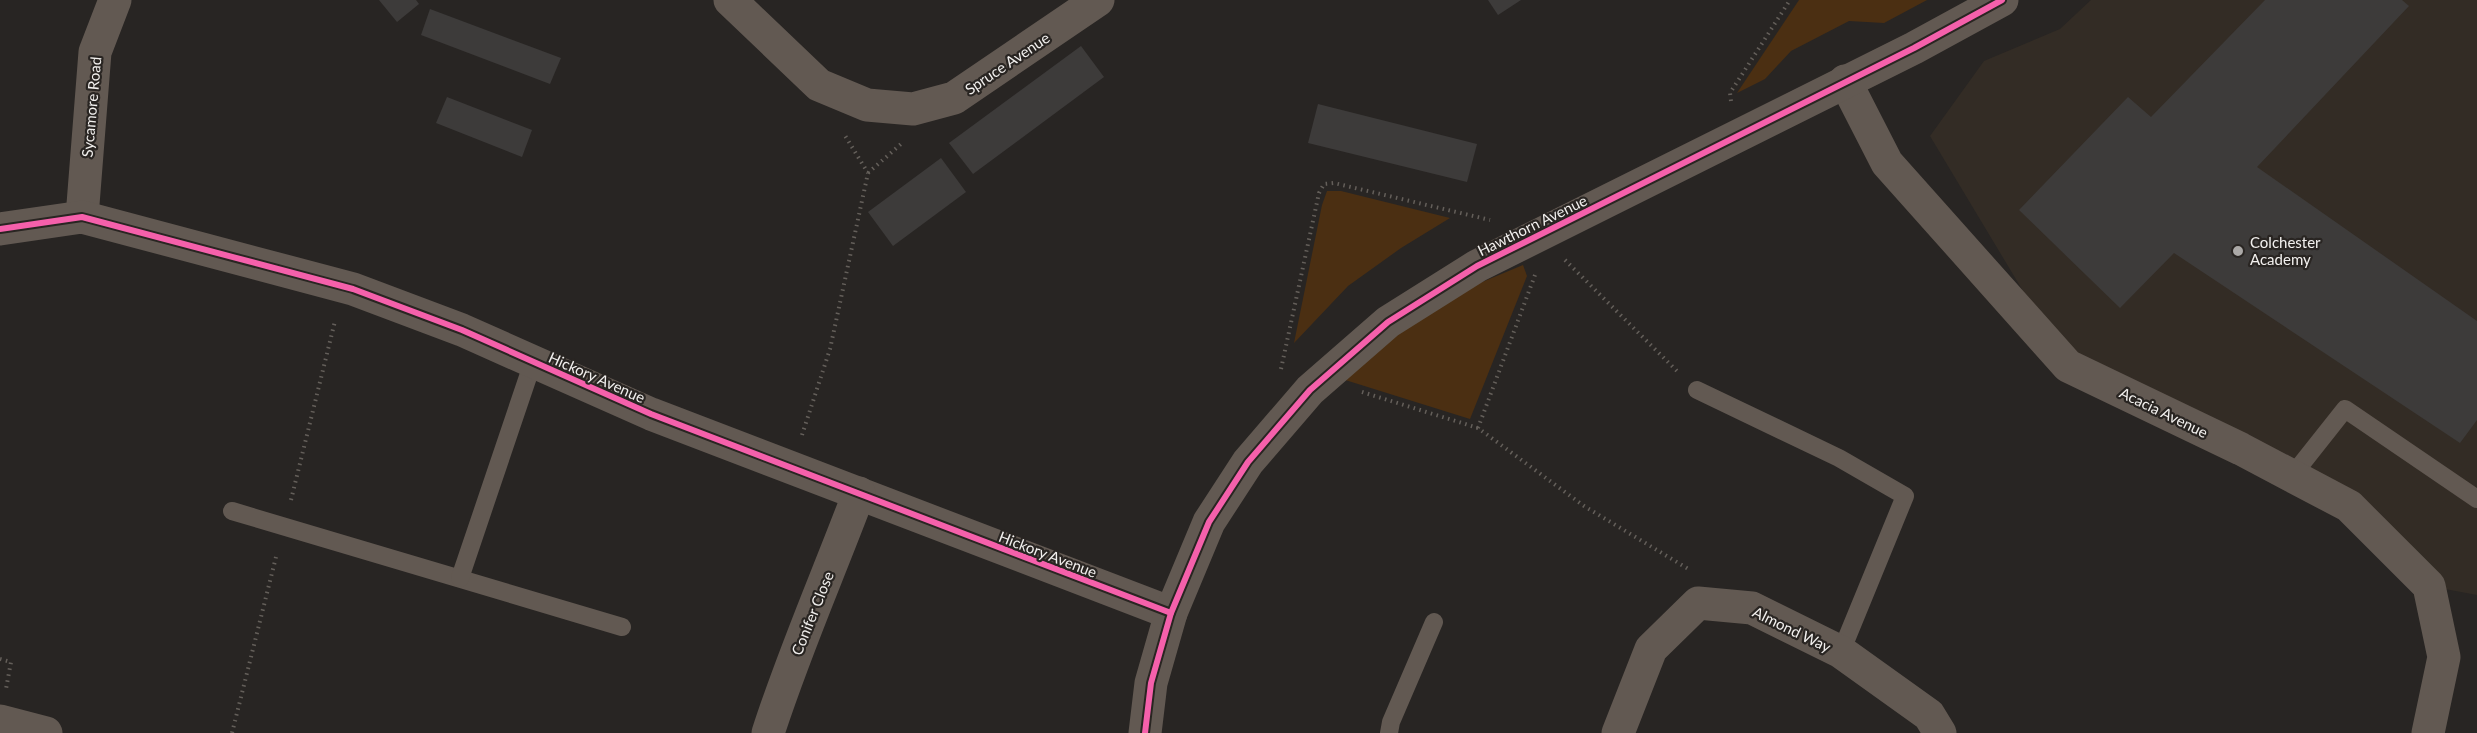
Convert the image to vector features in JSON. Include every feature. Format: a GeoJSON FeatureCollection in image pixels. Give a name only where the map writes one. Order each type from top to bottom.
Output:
{"type":"FeatureCollection","features":[{"type":"Feature","properties":{"kind":"street","name":"Sycamore Road"},"geometry":{"type":"LineString","coordinates":[[82,217],[95,52],[115,0]]}},
{"type":"Feature","properties":{"kind":"street","name":"Spruce Avenue"},"geometry":{"type":"LineString","coordinates":[[730,0],[819,85],[867,105],[913,109],[954,98],[1098,0]]}},
{"type":"Feature","properties":{"kind":"street","name":"Hawthorn Avenue"},"geometry":{"type":"LineString","coordinates":[[1145,733],[1151,683],[1171,613],[1209,522],[1248,462],[1291,412],[1322,379],[1388,322],[1477,266],[1548,235],[1735,136],[1914,48],[2002,0]]}},
{"type":"Feature","properties":{"kind":"street","name":"Acacia Avenue"},"geometry":{"type":"LineString","coordinates":[[1845,81],[1887,163],[2068,366],[2349,506],[2429,586],[2444,657],[2428,733]]}},
{"type":"Feature","properties":{"kind":"street","name":"Hickory Avenue"},"geometry":{"type":"LineString","coordinates":[[0,229],[82,217],[353,289],[462,330],[651,414],[1171,613]]}},
{"type":"Feature","properties":{"kind":"street","name":"Conifer Close"},"geometry":{"type":"LineString","coordinates":[[768,733],[787,673],[825,583],[859,493]]}},
{"type":"Feature","properties":{"kind":"street","name":"Almond Way"},"geometry":{"type":"LineString","coordinates":[[1618,733],[1651,649],[1698,603],[1752,608],[1841,652],[1929,715],[1940,733]]}},
{"type":"Feature","properties":{"kind":"street"},"geometry":{"type":"LineString","coordinates":[[0,721],[46,733]]}},
{"type":"Feature","properties":{"kind":"lane"},"geometry":{"type":"LineString","coordinates":[[460,578],[533,362]]}},
{"type":"Feature","properties":{"kind":"lane"},"geometry":{"type":"LineString","coordinates":[[1697,390],[1839,458],[1905,496],[1841,652]]}},
{"type":"Feature","properties":{"kind":"lane"},"geometry":{"type":"LineString","coordinates":[[2292,476],[2345,409],[2477,499]]}},
{"type":"Feature","properties":{"kind":"lane"},"geometry":{"type":"LineString","coordinates":[[232,511],[622,627]]}},
{"type":"Feature","properties":{"kind":"lane"},"geometry":{"type":"LineString","coordinates":[[1389,733],[1391,722],[1434,622]]}},
{"type":"Feature","properties":{"kind":"path"},"geometry":{"type":"LineString","coordinates":[[1735,136],[1730,93],[1790,0]]}},
{"type":"Feature","properties":{"kind":"path"},"geometry":{"type":"LineString","coordinates":[[791,467],[830,350],[868,173],[843,133]]}},
{"type":"Feature","properties":{"kind":"path"},"geometry":{"type":"LineString","coordinates":[[1291,412],[1276,392],[1319,193],[1324,184],[1334,183],[1548,235],[1697,390]]}},
{"type":"Feature","properties":{"kind":"path"},"geometry":{"type":"LineString","coordinates":[[1478,428],[1548,235]]}},
{"type":"Feature","properties":{"kind":"path"},"geometry":{"type":"LineString","coordinates":[[1322,379],[1478,428],[1584,507],[1693,572]]}},
{"type":"Feature","properties":{"kind":"shaded area"},"geometry":{"type":"Polygon","coordinates":[[[1799,0],[1927,0],[1884,23],[1849,21],[1791,51],[1765,79],[1737,93],[1799,0]]]}},
{"type":"Feature","properties":{"kind":"shaded area","name":"Colchester Academy"},"geometry":{"type":"Polygon","coordinates":[[[2091,0],[2477,0],[2477,595],[2429,586],[2349,506],[2068,366],[1930,136],[1984,61],[2060,29],[2091,0]]]}},
{"type":"Feature","properties":{"kind":"shaded area"},"geometry":{"type":"Polygon","coordinates":[[[1327,191],[1341,191],[1450,218],[1401,248],[1348,286],[1294,343],[1322,205],[1327,191]]]}},
{"type":"Feature","properties":{"kind":"shaded area"},"geometry":{"type":"Polygon","coordinates":[[[1523,265],[1527,276],[1470,419],[1342,379],[1404,326],[1451,295],[1523,265]]]}},
{"type":"Feature","properties":{"kind":"building"},"geometry":{"type":"Polygon","coordinates":[[[379,0],[416,0],[419,4],[397,22],[379,0]]]}},
{"type":"Feature","properties":{"kind":"building"},"geometry":{"type":"Polygon","coordinates":[[[1488,0],[1521,0],[1498,15],[1488,0]]]}},
{"type":"Feature","properties":{"kind":"building"},"geometry":{"type":"Polygon","coordinates":[[[2265,0],[2402,0],[2409,6],[2257,167],[2477,321],[2477,420],[2460,443],[2174,253],[2120,308],[2019,210],[2128,97],[2151,117],[2265,0]]]}},
{"type":"Feature","properties":{"kind":"building"},"geometry":{"type":"Polygon","coordinates":[[[430,9],[561,58],[550,84],[421,35],[430,9]]]}},
{"type":"Feature","properties":{"kind":"building"},"geometry":{"type":"Polygon","coordinates":[[[1081,46],[1104,77],[973,174],[949,143],[1081,46]]]}},
{"type":"Feature","properties":{"kind":"building"},"geometry":{"type":"Polygon","coordinates":[[[447,97],[532,130],[522,157],[436,123],[447,97]]]}},
{"type":"Feature","properties":{"kind":"building"},"geometry":{"type":"Polygon","coordinates":[[[1318,104],[1477,144],[1467,182],[1308,143],[1318,104]]]}},
{"type":"Feature","properties":{"kind":"building"},"geometry":{"type":"Polygon","coordinates":[[[941,158],[966,192],[893,246],[868,212],[941,158]]]}},
{"type":"Feature","properties":{"kind":"cycle path"},"geometry":{"type":"LineString","coordinates":[[1145,733],[1151,683],[1171,613],[1209,522],[1248,462],[1310,390],[1388,322],[1477,266],[1914,48],[2002,0]]}},
{"type":"Feature","properties":{"kind":"cycle path"},"geometry":{"type":"LineString","coordinates":[[0,229],[82,217],[353,289],[462,330],[651,414],[1171,613]]}},
{"type":"Feature","properties":{"kind":"place","name":"Colchester Academy"},"geometry":{"type":"Point","coordinates":[2238,251]}}]}
